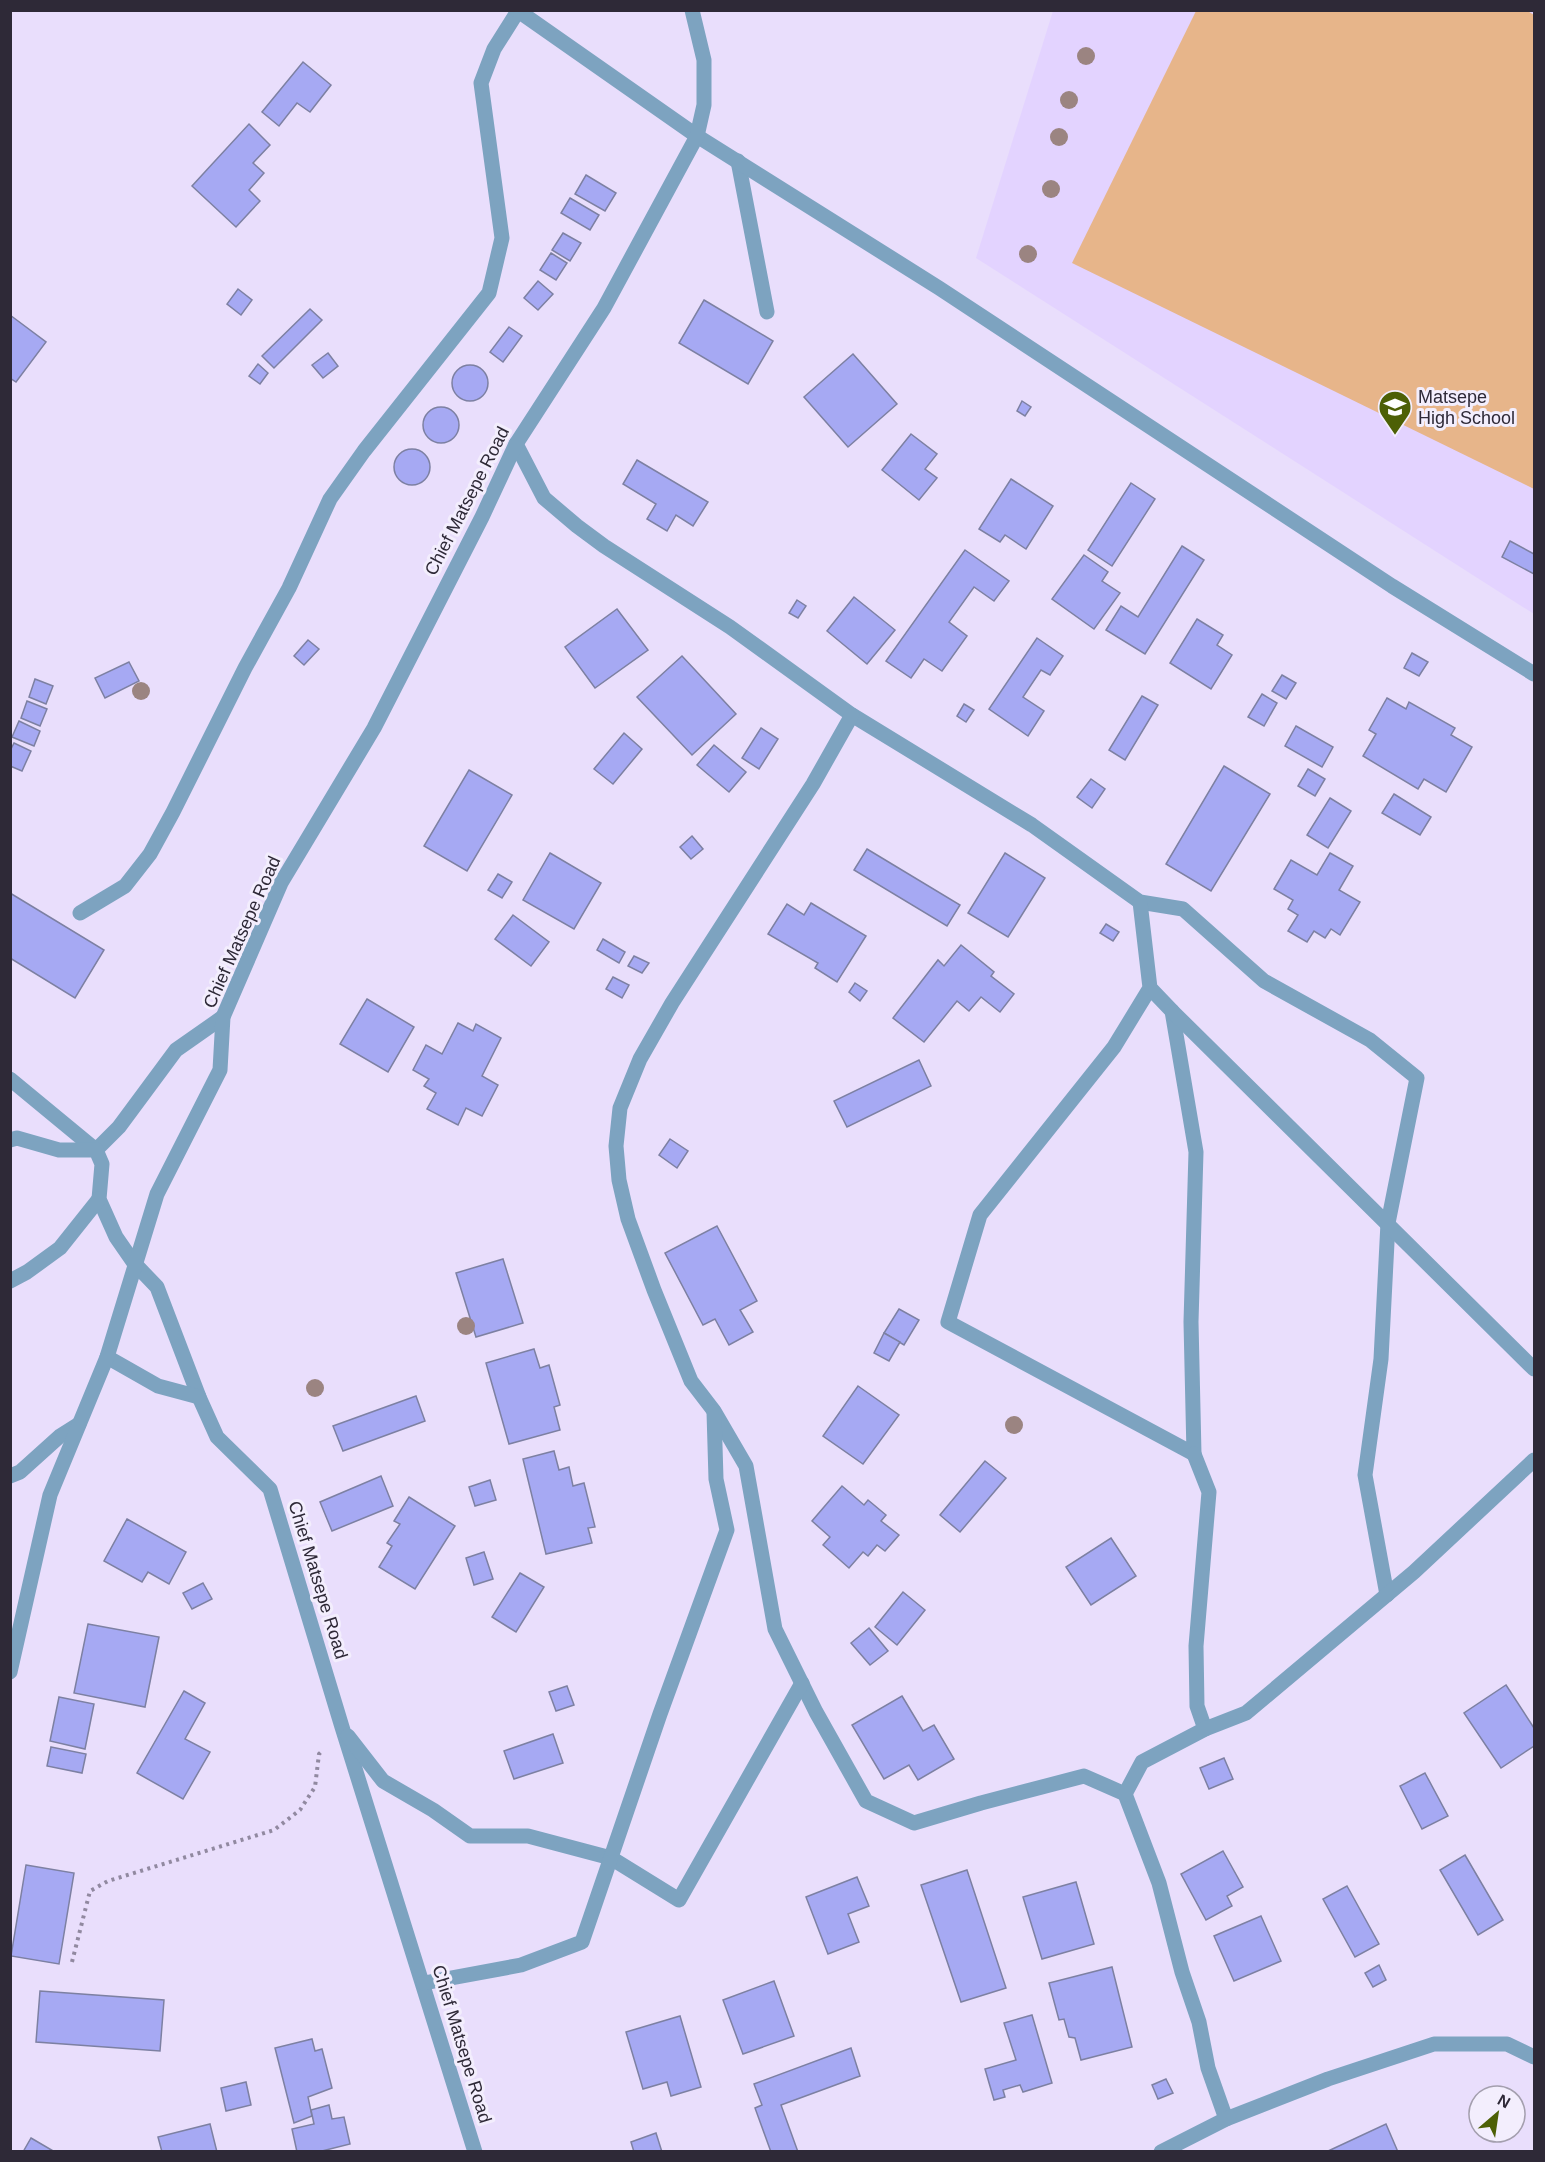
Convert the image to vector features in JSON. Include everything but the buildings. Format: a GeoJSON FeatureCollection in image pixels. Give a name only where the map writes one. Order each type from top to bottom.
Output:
{"type":"FeatureCollection","features":[{"type":"Feature","properties":{"kind":"street","name":"Chief Matsepe Road"},"geometry":{"type":"LineString","coordinates":[[475,2151],[270,1489],[217,1437],[199,1397],[158,1287],[134,1263],[157,1194],[220,1070],[223,1017],[281,883],[374,728],[482,517],[516,444],[604,308],[697,136],[704,105],[704,60],[692,10]]}},
{"type":"Feature","properties":{"kind":"street"},"geometry":{"type":"LineString","coordinates":[[80,913],[125,886],[150,854],[245,668],[289,588],[330,499],[370,443],[489,293],[502,238],[481,83],[494,49],[518,11],[697,136],[939,288],[1392,586],[1534,674]]}},
{"type":"Feature","properties":{"kind":"street"},"geometry":{"type":"LineString","coordinates":[[738,161],[767,312]]}},
{"type":"Feature","properties":{"kind":"street"},"geometry":{"type":"LineString","coordinates":[[516,444],[544,498],[577,526],[684,599],[730,627],[852,715],[1032,825],[1140,902],[1183,909],[1264,981],[1370,1040],[1417,1078],[1388,1223],[1381,1359],[1365,1475],[1387,1595]]}},
{"type":"Feature","properties":{"kind":"street"},"geometry":{"type":"LineString","coordinates":[[852,715],[813,784],[672,1003],[640,1059],[621,1108],[616,1146],[619,1180],[628,1219],[654,1290],[692,1381],[714,1411],[746,1466],[775,1629],[866,1801],[914,1823],[1084,1776],[1125,1794],[1159,1883],[1182,1972],[1199,2022],[1208,2068],[1226,2119]]}},
{"type":"Feature","properties":{"kind":"street"},"geometry":{"type":"LineString","coordinates":[[1140,902],[1150,987],[1534,1369]]}},
{"type":"Feature","properties":{"kind":"street"},"geometry":{"type":"LineString","coordinates":[[1150,987],[1114,1047],[980,1215],[948,1322],[1194,1454]]}},
{"type":"Feature","properties":{"kind":"street"},"geometry":{"type":"LineString","coordinates":[[1172,1011],[1196,1152],[1191,1322],[1194,1454],[1209,1492],[1196,1646],[1197,1706],[1205,1729]]}},
{"type":"Feature","properties":{"kind":"street"},"geometry":{"type":"LineString","coordinates":[[10,1140],[17,1138],[58,1150],[96,1150],[119,1127],[176,1050],[223,1017]]}},
{"type":"Feature","properties":{"kind":"street"},"geometry":{"type":"LineString","coordinates":[[10,1079],[96,1150],[102,1164],[99,1199],[116,1237],[134,1263],[107,1357],[50,1494],[10,1672]]}},
{"type":"Feature","properties":{"kind":"street"},"geometry":{"type":"LineString","coordinates":[[10,1281],[27,1272],[60,1248],[99,1199]]}},
{"type":"Feature","properties":{"kind":"street"},"geometry":{"type":"LineString","coordinates":[[107,1357],[158,1386],[199,1397]]}},
{"type":"Feature","properties":{"kind":"street"},"geometry":{"type":"LineString","coordinates":[[424,1983],[521,1965],[582,1942],[727,1530],[716,1479],[714,1411]]}},
{"type":"Feature","properties":{"kind":"street"},"geometry":{"type":"LineString","coordinates":[[10,1476],[20,1472],[60,1436],[79,1424]]}},
{"type":"Feature","properties":{"kind":"street"},"geometry":{"type":"LineString","coordinates":[[1125,1794],[1142,1762],[1205,1729],[1246,1713],[1387,1595],[1534,1460]]}},
{"type":"Feature","properties":{"kind":"street"},"geometry":{"type":"LineString","coordinates":[[342,1727],[383,1781],[433,1810],[471,1836],[528,1836],[610,1858],[679,1900],[802,1683]]}},
{"type":"Feature","properties":{"kind":"street"},"geometry":{"type":"LineString","coordinates":[[1161,2151],[1226,2119],[1328,2079],[1434,2044],[1507,2044],[1534,2057]]}},
{"type":"Feature","properties":{"kind":"path"},"geometry":{"type":"LineString","coordinates":[[72,1962],[90,1891],[108,1881],[274,1830],[300,1810],[315,1787],[318,1754],[342,1727]]}},
{"type":"Feature","properties":{"kind":"shaded area","name":"Matsepe High School"},"geometry":{"type":"Polygon","coordinates":[[[1526,10],[1534,15],[1534,489],[1072,263],[1196,11],[1526,10]]]}},
{"type":"Feature","properties":{"kind":"shaded area","name":"Matsepe High School"},"geometry":{"type":"Polygon","coordinates":[[[1053,11],[1534,11],[1534,614],[976,258],[1053,11]]]}},
{"type":"Feature","properties":{"kind":"place","name":"Matsepe High School"},"geometry":{"type":"Point","coordinates":[1395,436]}}]}
